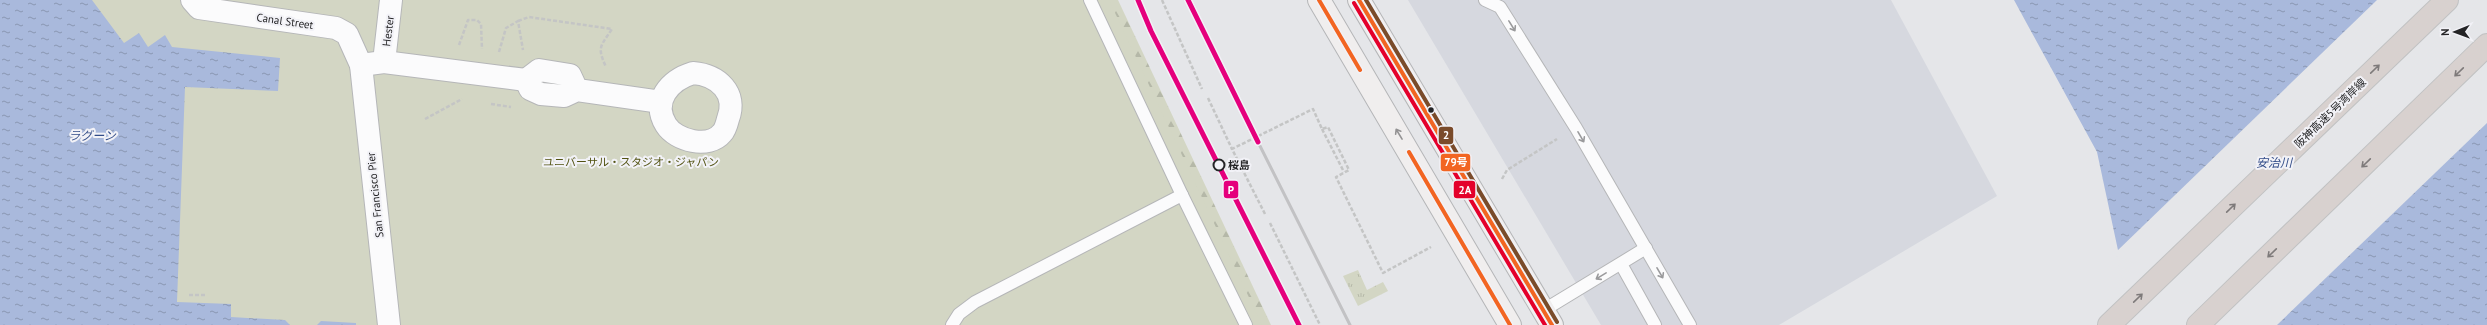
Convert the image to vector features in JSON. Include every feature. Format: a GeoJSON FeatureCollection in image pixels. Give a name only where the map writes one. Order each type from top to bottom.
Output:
{"type":"FeatureCollection","features":[{"type":"Feature","properties":{"kind":"highway","name":"阪神高速5号湾岸線"},"geometry":{"type":"LineString","coordinates":[[2109,325],[2447,0]]}},
{"type":"Feature","properties":{"kind":"highway"},"geometry":{"type":"LineString","coordinates":[[2198,325],[2487,45]]}},
{"type":"Feature","properties":{"kind":"street","name":"Canal Street"},"geometry":{"type":"LineString","coordinates":[[192,0],[199,8],[336,28],[347,34],[361,65]]}},
{"type":"Feature","properties":{"kind":"street","name":"Hester"},"geometry":{"type":"LineString","coordinates":[[384,62],[391,0]]}},
{"type":"Feature","properties":{"kind":"street"},"geometry":{"type":"LineString","coordinates":[[1319,0],[1510,325]]}},
{"type":"Feature","properties":{"kind":"street"},"geometry":{"type":"LineString","coordinates":[[1359,0],[1548,318]]}},
{"type":"Feature","properties":{"kind":"street"},"geometry":{"type":"LineString","coordinates":[[361,65],[384,62],[486,75],[533,75],[530,89],[541,94],[564,96],[577,90],[661,102]]}},
{"type":"Feature","properties":{"kind":"street","name":"San Francisco Pier"},"geometry":{"type":"LineString","coordinates":[[361,65],[389,325]]}},
{"type":"Feature","properties":{"kind":"lane"},"geometry":{"type":"LineString","coordinates":[[1090,0],[1182,195],[1246,325]]}},
{"type":"Feature","properties":{"kind":"lane"},"geometry":{"type":"LineString","coordinates":[[1485,0],[1500,7],[1576,128],[1690,325]]}},
{"type":"Feature","properties":{"kind":"lane"},"geometry":{"type":"LineString","coordinates":[[952,325],[959,314],[975,302],[1182,195]]}},
{"type":"Feature","properties":{"kind":"lane"},"geometry":{"type":"LineString","coordinates":[[1548,318],[1621,264],[1646,248]]}},
{"type":"Feature","properties":{"kind":"lane"},"geometry":{"type":"LineString","coordinates":[[1621,264],[1655,325]]}},
{"type":"Feature","properties":{"kind":"path"},"geometry":{"type":"LineString","coordinates":[[1162,0],[1202,89]]}},
{"type":"Feature","properties":{"kind":"path"},"geometry":{"type":"LineString","coordinates":[[430,67],[437,60],[448,56],[459,45],[468,20],[477,20],[482,24],[483,62],[486,75],[496,66],[506,28],[529,17],[612,29],[599,48],[606,68]]}},
{"type":"Feature","properties":{"kind":"path"},"geometry":{"type":"LineString","coordinates":[[518,21],[524,56],[533,75]]}},
{"type":"Feature","properties":{"kind":"path"},"geometry":{"type":"LineString","coordinates":[[1208,98],[1265,214]]}},
{"type":"Feature","properties":{"kind":"path"},"geometry":{"type":"LineString","coordinates":[[1232,149],[1313,109],[1344,172]]}},
{"type":"Feature","properties":{"kind":"path"},"geometry":{"type":"LineString","coordinates":[[1322,129],[1328,127],[1349,170],[1336,177],[1383,273],[1431,247]]}},
{"type":"Feature","properties":{"kind":"path"},"geometry":{"type":"LineString","coordinates":[[1502,179],[1507,170],[1554,141]]}},
{"type":"Feature","properties":{"kind":"path"},"geometry":{"type":"LineString","coordinates":[[1270,223],[1320,325]]}},
{"type":"Feature","properties":{"kind":"path"},"geometry":{"type":"LineString","coordinates":[[189,295],[206,295]]}},
{"type":"Feature","properties":{"kind":"shaded area"},"geometry":{"type":"Polygon","coordinates":[[[1408,0],[1891,0],[1997,196],[1779,325],[1601,325],[1408,0]]]}},
{"type":"Feature","properties":{"kind":"green space","name":"ユニバーサル・スタジオ・ジャパン"},"geometry":{"type":"Polygon","coordinates":[[[0,0],[1109,0],[1262,325],[0,325],[0,0]]]}},
{"type":"Feature","properties":{"kind":"green space"},"geometry":{"type":"Polygon","coordinates":[[[1107,0],[1118,0],[1271,325],[1261,325],[1107,0]]]}},
{"type":"Feature","properties":{"kind":"green space"},"geometry":{"type":"Polygon","coordinates":[[[1358,270],[1367,290],[1383,282],[1388,291],[1358,306],[1343,276],[1358,270]]]}},
{"type":"Feature","properties":{"kind":"water","name":"ラグーン"},"geometry":{"type":"Polygon","coordinates":[[[0,0],[92,0],[124,43],[139,33],[148,47],[165,35],[172,47],[280,58],[278,91],[185,87],[177,302],[231,304],[231,317],[285,320],[290,325],[0,325],[0,0]]]}},
{"type":"Feature","properties":{"kind":"water","name":"安治川"},"geometry":{"type":"Polygon","coordinates":[[[2014,0],[2487,0],[2487,325],[2134,325],[2097,152],[2014,0]]]}},
{"type":"Feature","properties":{"kind":"water"},"geometry":{"type":"Polygon","coordinates":[[[321,321],[356,323],[356,325],[317,325],[321,321]]]}},
{"type":"Feature","properties":{"kind":"pier"},"geometry":{"type":"Polygon","coordinates":[[[2377,0],[2487,0],[2487,123],[2277,325],[2132,325],[2116,252],[2377,0]]]}},
{"type":"Feature","properties":{"kind":"railway"},"geometry":{"type":"LineString","coordinates":[[1258,142],[1350,325]]}},
{"type":"Feature","properties":{"kind":"transit line","name":"P"},"geometry":{"type":"LineString","coordinates":[[1138,0],[1151,31],[1299,325]]}},
{"type":"Feature","properties":{"kind":"transit line","name":"P"},"geometry":{"type":"LineString","coordinates":[[1188,0],[1258,142]]}},
{"type":"Feature","properties":{"kind":"transit line","name":"79号"},"geometry":{"type":"LineString","coordinates":[[1319,0],[1360,70]]}},
{"type":"Feature","properties":{"kind":"transit line","name":"79号"},"geometry":{"type":"LineString","coordinates":[[1359,0],[1552,325]]}},
{"type":"Feature","properties":{"kind":"transit line","name":"2"},"geometry":{"type":"LineString","coordinates":[[1366,0],[1557,322]]}},
{"type":"Feature","properties":{"kind":"transit line","name":"2A"},"geometry":{"type":"LineString","coordinates":[[1354,3],[1545,325]]}},
{"type":"Feature","properties":{"kind":"transit line","name":"79号"},"geometry":{"type":"LineString","coordinates":[[1409,152],[1510,325]]}},
{"type":"Feature","properties":{"kind":"place","name":"桜島"},"geometry":{"type":"Point","coordinates":[1219,165]}}]}
